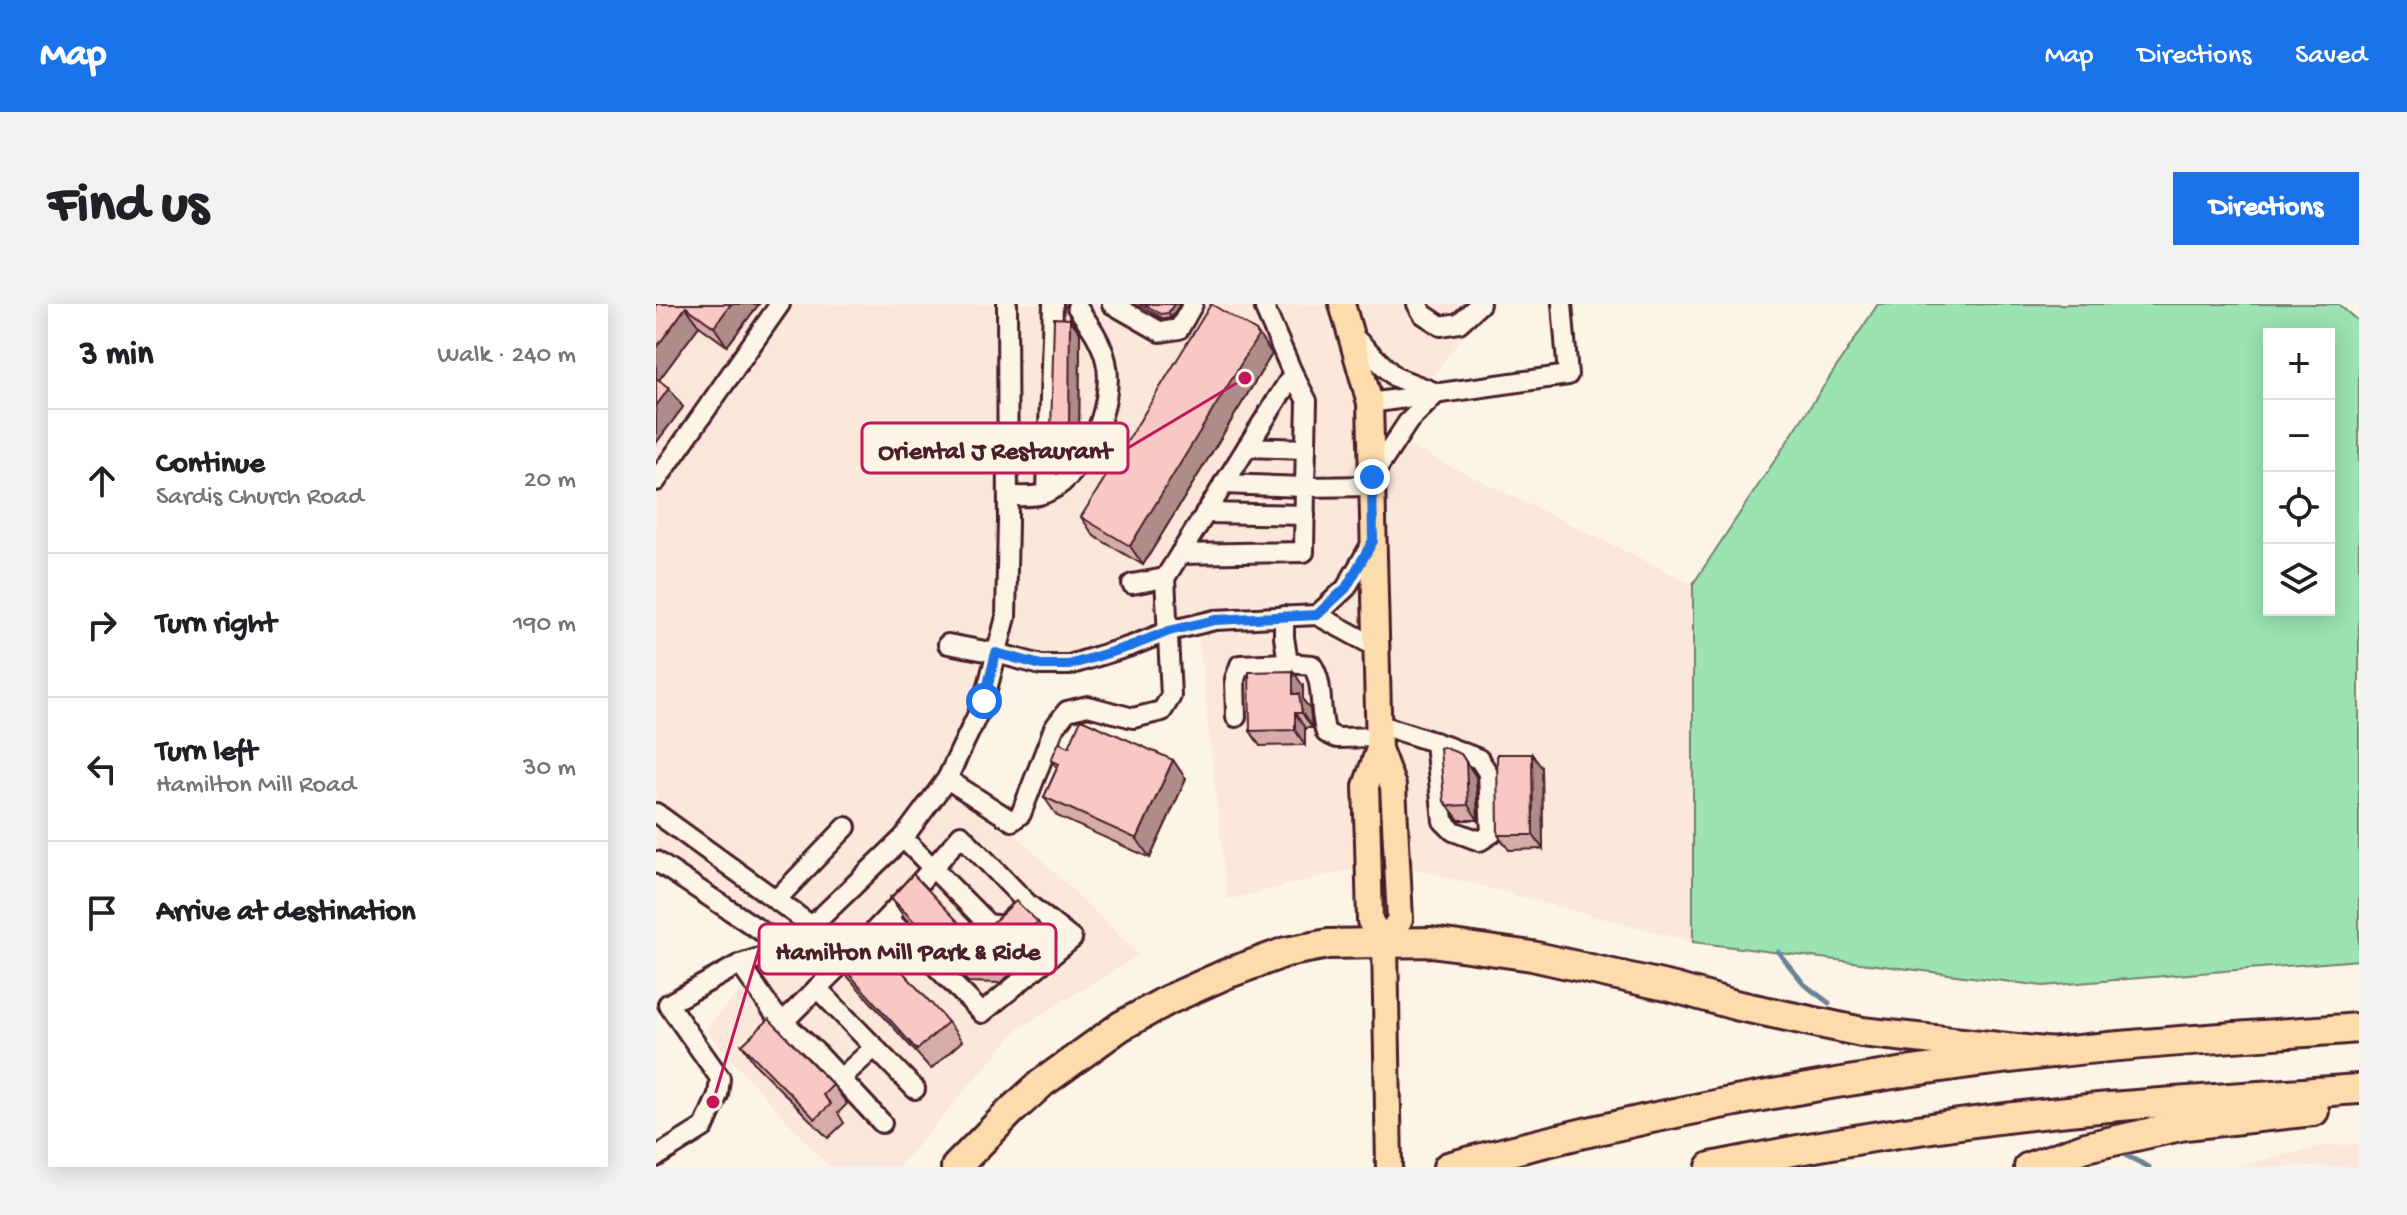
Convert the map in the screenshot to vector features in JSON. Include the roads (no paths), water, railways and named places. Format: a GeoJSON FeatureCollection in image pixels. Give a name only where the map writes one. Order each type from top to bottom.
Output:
{"type":"FeatureCollection","features":[{"type":"Feature","properties":{"kind":"highway"},"geometry":{"type":"LineString","coordinates":[[956,1167],[1042,1083],[1121,1026],[1168,1000],[1226,974],[1286,952],[1328,944],[1431,942],[1532,956],[1862,1032],[2053,1053]]}},
{"type":"Feature","properties":{"kind":"highway"},"geometry":{"type":"LineString","coordinates":[[1448,1167],[1621,1124],[1907,1071],[2053,1053],[2359,1028]]}},
{"type":"Feature","properties":{"kind":"highway"},"geometry":{"type":"LineString","coordinates":[[1711,1167],[1940,1127],[2108,1107],[2359,1089]]}},
{"type":"Feature","properties":{"kind":"highway"},"geometry":{"type":"LineString","coordinates":[[2029,1167],[2086,1147],[2185,1125],[2359,1105]]}},
{"type":"Feature","properties":{"kind":"main road"},"geometry":{"type":"LineString","coordinates":[[1342,304],[1370,403],[1378,737],[1393,786],[1400,919],[1385,943],[1389,1167]]}},
{"type":"Feature","properties":{"kind":"street"},"geometry":{"type":"LineString","coordinates":[[656,481],[780,304]]}},
{"type":"Feature","properties":{"kind":"street"},"geometry":{"type":"LineString","coordinates":[[656,1157],[704,1127],[718,1095],[720,1078],[668,1004],[740,964],[788,949],[812,926],[903,838],[947,779],[984,701],[1006,617],[1007,304]]}},
{"type":"Feature","properties":{"kind":"street"},"geometry":{"type":"LineString","coordinates":[[1047,491],[1053,304]]}},
{"type":"Feature","properties":{"kind":"street"},"geometry":{"type":"LineString","coordinates":[[1112,304],[1161,332],[1179,329],[1193,304]]}},
{"type":"Feature","properties":{"kind":"street"},"geometry":{"type":"LineString","coordinates":[[1417,304],[1423,314],[1441,326],[1459,323],[1480,304]]}},
{"type":"Feature","properties":{"kind":"street"},"geometry":{"type":"LineString","coordinates":[[1370,403],[1568,375],[1562,304]]}},
{"type":"Feature","properties":{"kind":"street"},"geometry":{"type":"LineString","coordinates":[[1008,496],[1040,495],[1061,482],[1083,459],[1102,420],[1109,387],[1106,361],[1095,333],[1072,305]]}},
{"type":"Feature","properties":{"kind":"street"},"geometry":{"type":"LineString","coordinates":[[1180,554],[1304,552],[1307,401],[1265,309]]}},
{"type":"Feature","properties":{"kind":"street"},"geometry":{"type":"LineString","coordinates":[[1352,335],[1395,377],[1437,393]]}},
{"type":"Feature","properties":{"kind":"street"},"geometry":{"type":"LineString","coordinates":[[947,779],[1012,821],[1021,814],[1054,728],[1067,711],[1088,706],[1133,718],[1162,711],[1171,696],[1165,578],[1293,374]]}},
{"type":"Feature","properties":{"kind":"street"},"geometry":{"type":"LineString","coordinates":[[1223,484],[1305,487],[1372,482],[1408,422],[1437,393]]}},
{"type":"Feature","properties":{"kind":"street"},"geometry":{"type":"LineString","coordinates":[[1247,447],[1306,449]]}},
{"type":"Feature","properties":{"kind":"street"},"geometry":{"type":"LineString","coordinates":[[1205,513],[1305,515]]}},
{"type":"Feature","properties":{"kind":"street"},"geometry":{"type":"LineString","coordinates":[[1317,615],[1346,588],[1373,541]]}},
{"type":"Feature","properties":{"kind":"street"},"geometry":{"type":"LineString","coordinates":[[1132,584],[1165,578]]}},
{"type":"Feature","properties":{"kind":"street"},"geometry":{"type":"LineString","coordinates":[[948,644],[1041,665],[1069,665],[1169,631],[1215,620],[1317,615],[1376,647]]}},
{"type":"Feature","properties":{"kind":"street"},"geometry":{"type":"LineString","coordinates":[[1284,616],[1288,663]]}},
{"type":"Feature","properties":{"kind":"street"},"geometry":{"type":"LineString","coordinates":[[1236,717],[1235,679],[1240,665],[1312,665],[1318,674],[1326,733],[1337,738],[1378,737],[1435,742],[1479,759],[1488,773],[1491,834],[1480,841],[1453,831],[1443,821],[1435,742]]}},
{"type":"Feature","properties":{"kind":"street"},"geometry":{"type":"LineString","coordinates":[[656,813],[812,926]]}},
{"type":"Feature","properties":{"kind":"street"},"geometry":{"type":"LineString","coordinates":[[776,900],[846,827]]}},
{"type":"Feature","properties":{"kind":"street"},"geometry":{"type":"LineString","coordinates":[[783,1022],[888,918],[961,835],[1028,904],[1072,939],[982,1013],[888,918]]}},
{"type":"Feature","properties":{"kind":"street"},"geometry":{"type":"LineString","coordinates":[[903,838],[988,924],[1003,926],[1028,904]]}},
{"type":"Feature","properties":{"kind":"street"},"geometry":{"type":"LineString","coordinates":[[656,861],[788,949]]}},
{"type":"Feature","properties":{"kind":"street"},"geometry":{"type":"LineString","coordinates":[[740,964],[774,1013],[882,1123]]}},
{"type":"Feature","properties":{"kind":"street"},"geometry":{"type":"LineString","coordinates":[[817,988],[915,1089]]}},
{"type":"Feature","properties":{"kind":"street"},"geometry":{"type":"LineString","coordinates":[[841,1078],[875,1047]]}},
{"type":"Feature","properties":{"kind":"waterway"},"geometry":{"type":"LineString","coordinates":[[1778,952],[1805,985],[1829,1003]]}},
{"type":"Feature","properties":{"kind":"waterway"},"geometry":{"type":"LineString","coordinates":[[2119,1152],[2149,1167]]}},
{"type":"Feature","properties":{"kind":"place","name":"Oriental J Restaurant"},"geometry":{"type":"Point","coordinates":[1245,378]}},
{"type":"Feature","properties":{"kind":"place","name":"Hamilton Mill Park & Ride"},"geometry":{"type":"Point","coordinates":[713,1102]}}]}
